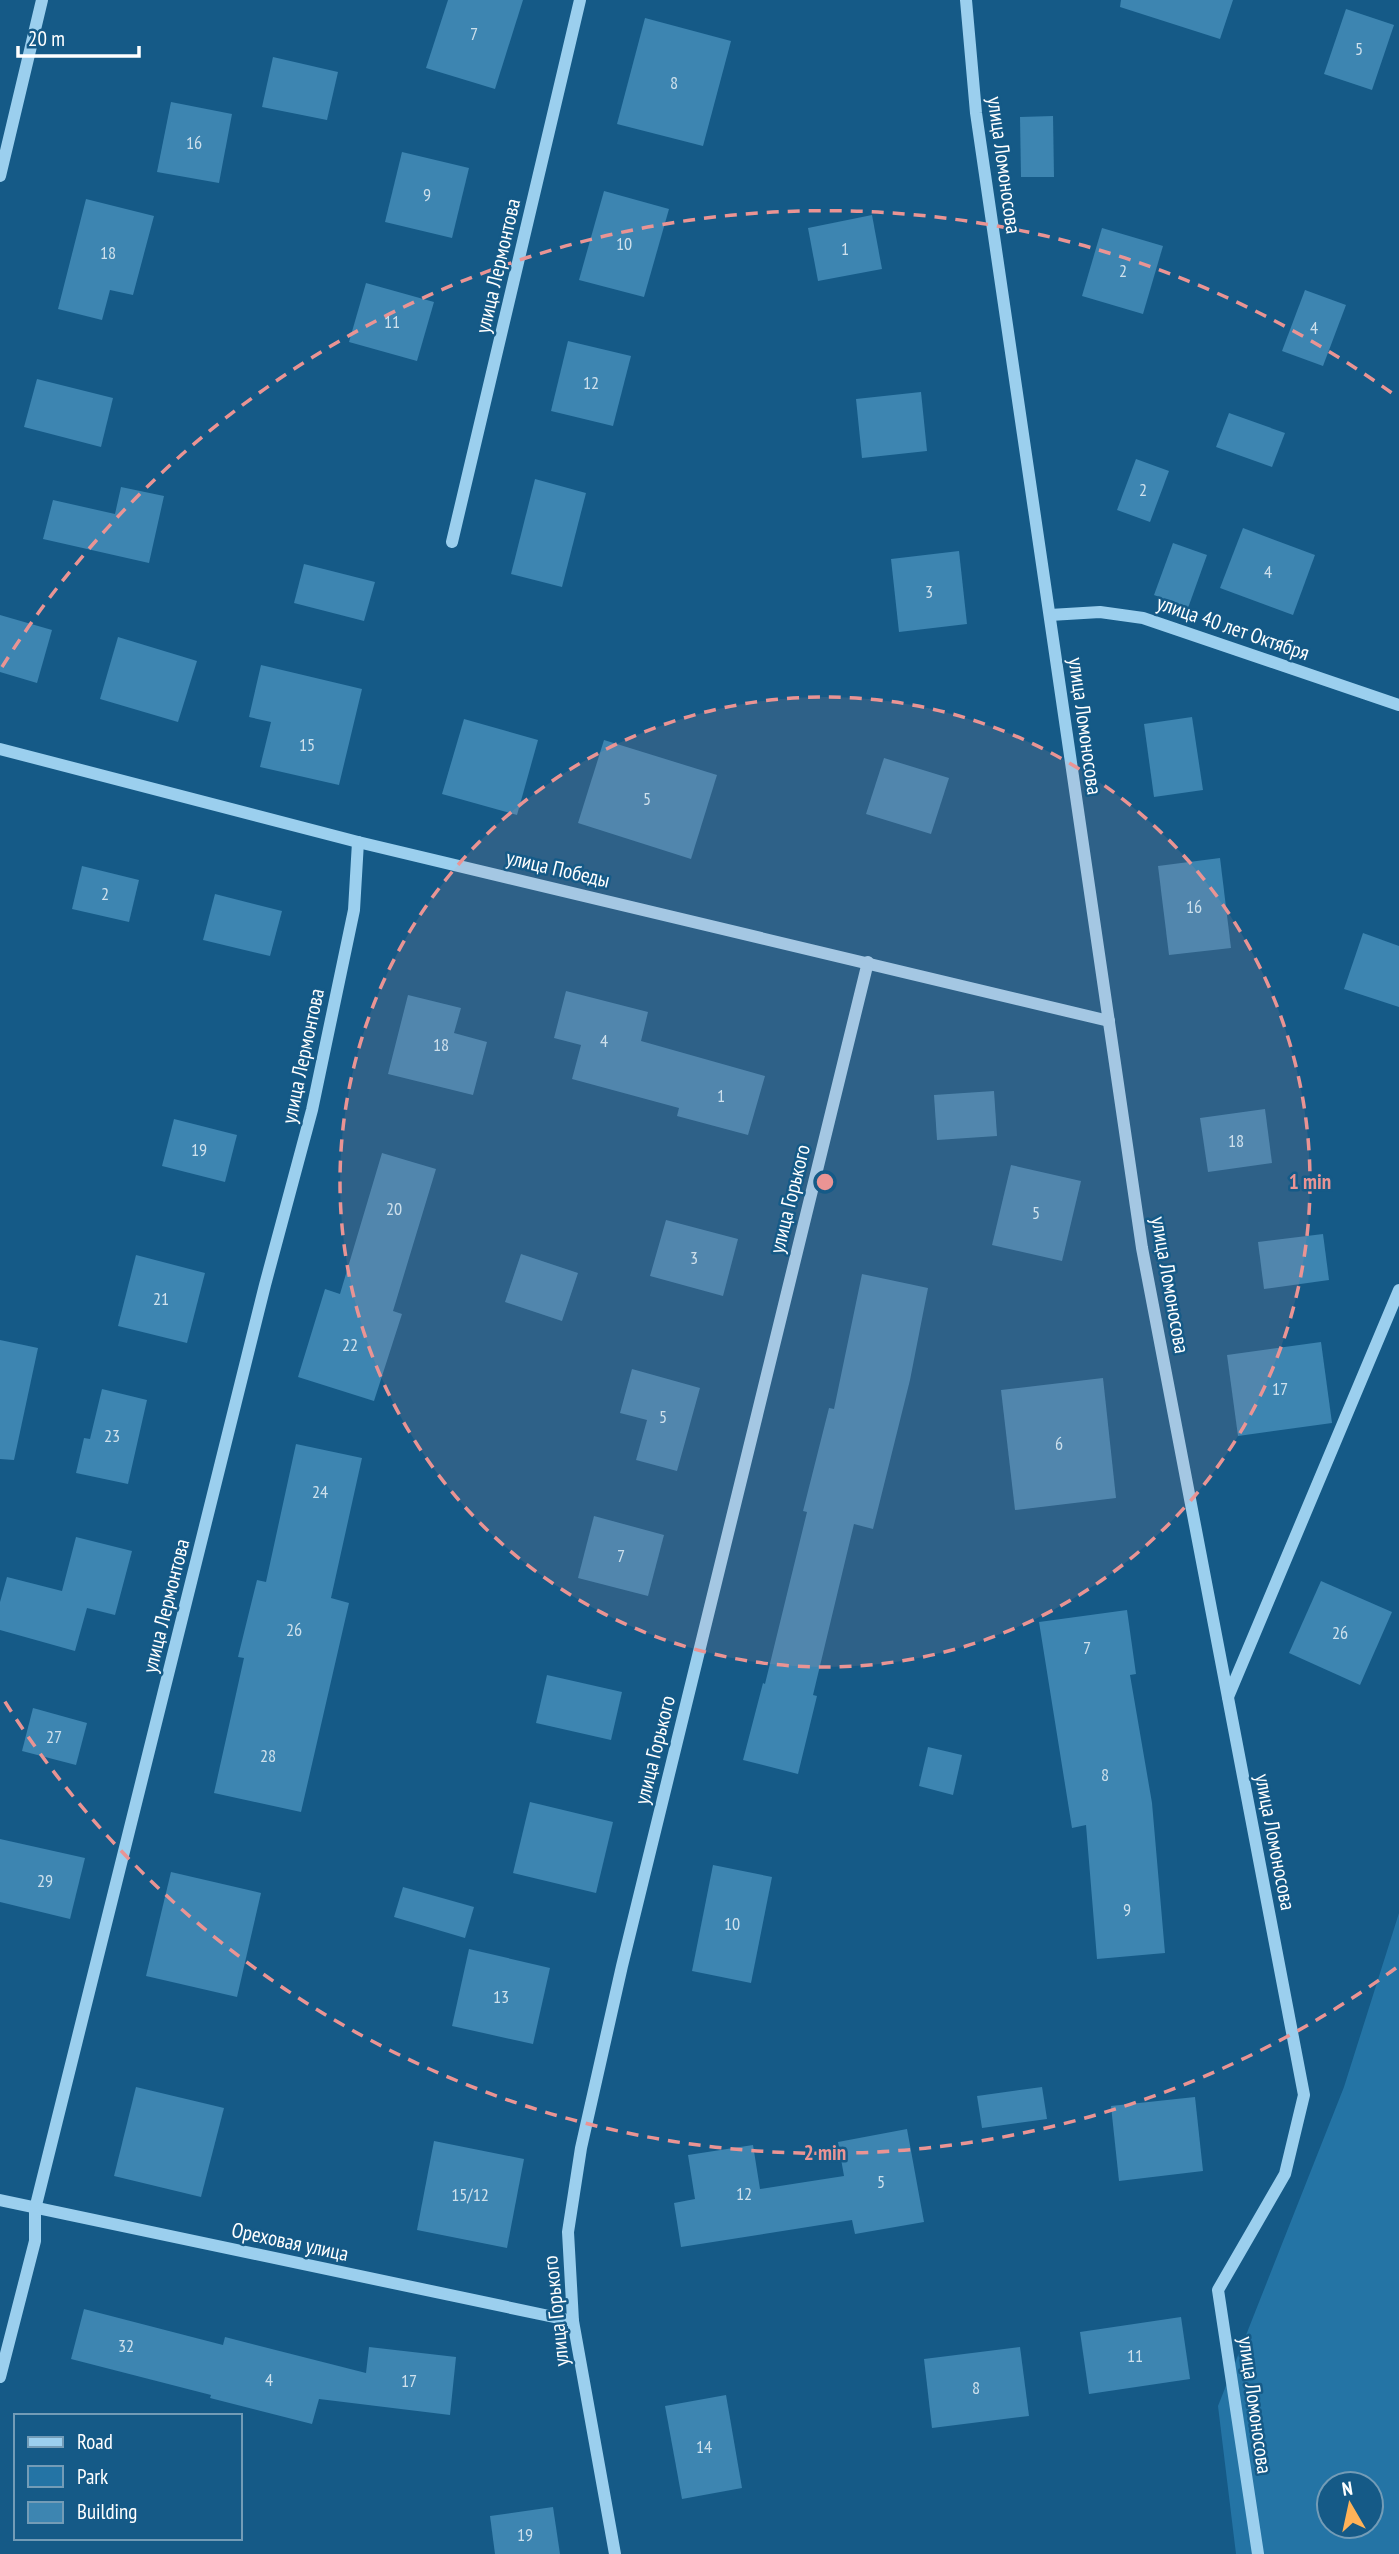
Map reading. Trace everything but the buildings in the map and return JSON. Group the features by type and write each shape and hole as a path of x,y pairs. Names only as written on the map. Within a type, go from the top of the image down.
{"street":[{"path":"0,176 42,0"},
{"name":"улица Лермонтова","path":"452,542 580,0"},
{"name":"улица Ломоносова","path":"966,0 976,113 1142,1248 1304,2095 1285,2174 1218,2290 1258,2554"},
{"name":"улица 40 лет Октября","path":"1050,615 1100,612 1143,618 1399,705"},
{"name":"улица Победы","path":"0,749 358,842 1109,1021"},
{"name":"улица Лермонтова","path":"0,2377 35,2241 35,2209 265,1285 312,1110 354,910 358,842"},
{"name":"улица Горького","path":"615,2554 573,2321 568,2232 584,2135 622,1966 868,962"},
{"path":"1228,1698 1399,1290"},
{"name":"Ореховая улица","path":"0,2200 573,2321"}],"green space":[{"path":"1399,1913 1399,2554 1236,2554 1218,2406 1344,2087"}]}
